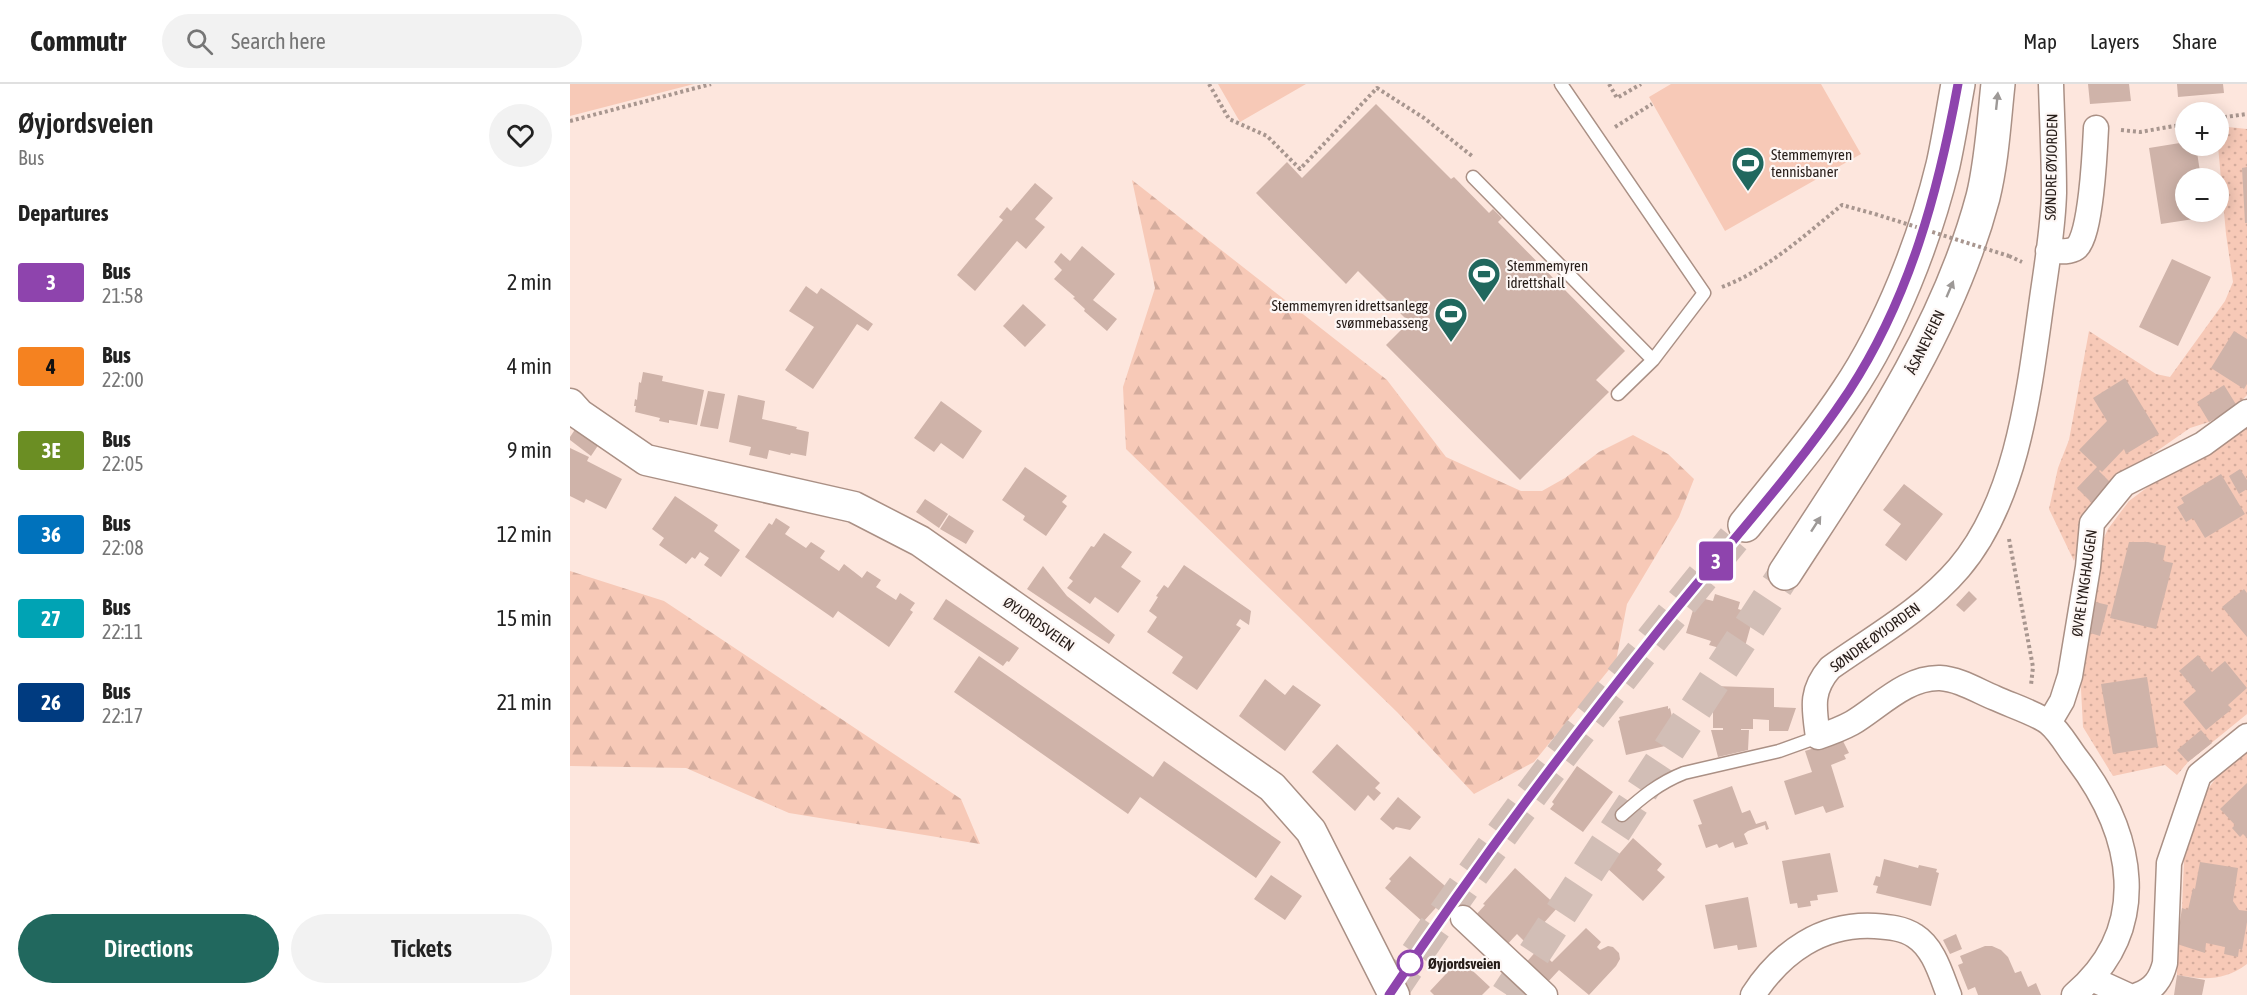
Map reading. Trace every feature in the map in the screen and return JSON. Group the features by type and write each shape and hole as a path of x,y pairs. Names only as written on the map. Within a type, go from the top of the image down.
{"highway":[{"path":"1745,525 1849,390 1884,326 1922,239 1942,165 1958,84"},
{"name":"ÅSANEVEIEN","path":"1785,573 1886,416 1932,330 1968,248 1983,195 1992,146 1998,84"}],"street":[{"name":"SØNDRE ØYJORDEN","path":"1818,737 1814,706 1819,680 1830,668 1912,612 1936,592 1960,567 1984,534 1998,505 2027,404 2048,251 2054,195 2051,84"},
{"path":"2048,251 2076,249 2080,243 2089,217 2096,128"},
{"name":"ØYJORDSVEIEN","path":"570,404 579,414 646,460 854,507 920,541 1272,787 1311,831 1394,995"},
{"name":"ØVRE LYNGHAUGEN","path":"2049,723 2062,701 2070,676 2088,567 2092,523 2124,484 2203,444 2247,412"},
{"path":"1818,737 1852,723 1903,689 1929,678 1959,682 2049,723 2095,783 2111,813 2120,838 2126,867 2127,894 2118,937 2109,955 2092,979 2074,995"},
{"path":"2138,995 2155,985 2165,963 2169,863 2199,775 2247,736"},
{"path":"1463,918 1545,995"},
{"path":"1753,995 1767,974 1793,950 1811,939 1831,931 1870,926 1904,930 1917,937 1936,963 1949,995"},
{"path":"2092,979 2127,995"}],"lane":[{"path":"1561,84 1704,293 1653,360 1618,394"},
{"path":"1473,177 1653,360"},
{"path":"1622,814 1644,795 1670,778 1779,750 1818,737"}],"path":[{"path":"570,121 711,84"},
{"path":"1209,84 1229,119 1267,136 1300,169 1377,88 1384,84"},
{"path":"1609,84 1617,98 1641,84"},
{"path":"1377,88 1424,118 1474,158 1473,177"},
{"path":"1598,138 1652,104"},
{"path":"2229,116 2247,114"},
{"path":"2140,132 2175,126"},
{"path":"1704,293 1743,279 1803,238 1842,206 1875,214 2009,256"},
{"path":"2008,530 2033,667 2027,713"}],"green space":[{"path":"570,84 694,84 570,116"},
{"path":"1218,84 1306,84 1240,122"},
{"name":"Stemmemyren tennisbaner","path":"1671,84 1821,84 1861,154 1725,231 1649,97"},
{"path":"2229,127 2247,129 2247,395 2237,406 2209,422 2190,428 2111,483 2092,503 2074,561 2049,509 2058,468 2069,440 2089,331 2156,374 2170,377 2225,301 2233,282 2225,222 2229,222 2229,168 2220,168 2219,156 2229,156"},
{"path":"1132,180 1387,380 1446,457 1521,491 1542,491 1565,478 1599,452 1633,435 1668,454 1694,479 1679,517 1627,604 1616,661 1534,762 1474,794 1397,712 1126,449 1123,387 1155,288"},
{"path":"2247,427 2247,714 2188,762 2177,775 2165,765 2113,776 2083,727 2081,689 2083,643 2101,544 2108,529 2129,501 2153,483"},
{"path":"570,571 664,601 924,774 961,799 980,844 789,813 686,768 570,766"},
{"path":"2247,745 2247,964 2230,974 2214,978 2177,975 2185,837 2199,801 2219,774"}],"building":[{"path":"2088,84 2129,84 2131,101 2090,104"},
{"path":"2177,84 2223,84 2224,93 2178,97"},
{"name":"Stemmemyren idrettshall","path":"1376,104 1451,179 1454,177 1489,213 1493,209 1502,218 1498,222 1625,351 1596,380 1609,392 1520,480 1386,345 1409,322 1358,271 1346,284 1256,193 1287,162 1302,178"},
{"path":"2175,144 2175,156 2198,156 2199,168 2175,168 2175,222 2161,224 2149,148"},
{"path":"2247,167 2247,223 2245,223 2242,168"},
{"path":"1035,183 1053,198 1035,219 1045,227 1026,249 1017,241 975,291 957,275 1003,220 999,217 1007,207 1011,211"},
{"path":"1082,246 1115,274 1093,300 1117,319 1107,331 1084,311 1085,309 1073,298 1075,297 1054,279 1062,270 1054,262 1061,253 1070,261"},
{"path":"2172,259 2211,277 2178,346 2139,327"},
{"path":"806,286 817,294 821,288 873,324 868,331 857,324 813,389 785,370 814,327 789,311"},
{"path":"1023,304 1046,325 1025,347 1003,326"},
{"path":"2234,331 2247,339 2247,384 2244,389 2211,368"},
{"path":"643,372 663,376 662,381 704,390 697,425 669,420 669,423 659,421 660,418 635,412 635,399 637,400 639,382 641,383"},
{"path":"2125,378 2159,434 2126,454 2124,449 2102,472 2099,471 2111,483 2092,503 2077,488 2097,467 2079,450 2107,421 2093,398"},
{"path":"2224,385 2237,406 2209,422 2197,402"},
{"path":"708,391 725,394 718,429 700,426"},
{"path":"738,395 765,401 762,419 809,432 806,456 769,450 767,459 749,455 751,447 729,442"},
{"path":"941,401 982,431 963,459 941,443 934,452 914,438"},
{"path":"576,428 599,444 591,456 570,440"},
{"path":"570,448 589,457 587,461 622,479 606,509 586,499 584,503 570,496"},
{"path":"1025,467 1067,496 1062,502 1067,506 1046,536 1023,520 1025,516 1002,500"},
{"path":"2240,469 2247,480 2247,489 2239,494 2229,476"},
{"path":"2221,474 2245,514 2205,538 2193,518 2186,522 2177,507 2184,503 2181,498"},
{"path":"1904,484 1943,514 1906,561 1885,545 1901,524 1883,510"},
{"path":"675,496 718,525 714,531 740,550 721,577 704,565 709,558 700,552 695,559 692,557 686,564 659,545 664,538 652,529"},
{"path":"925,499 948,514 939,528 916,512"},
{"path":"949,515 974,531 966,544 940,529"},
{"path":"776,518 790,527 785,534 806,548 811,542 825,551 820,558 839,571 844,564 862,578 867,571 881,580 876,587 896,600 900,593 915,603 910,610 913,612 889,647 838,611 833,618 745,557 769,523 772,525"},
{"path":"1104,533 1132,552 1121,567 1141,581 1118,613 1095,597 1090,604 1067,588 1073,581 1069,578 1091,546 1094,547"},
{"path":"2129,542 2148,542 2166,546 2163,561 2173,563 2156,629 2110,618"},
{"path":"1184,565 1251,611 1249,625 1240,619 1236,625 1241,628 1197,690 1172,673 1183,657 1147,632 1157,617 1149,611 1158,597 1156,596 1164,585 1168,588"},
{"path":"1043,566 1067,596 1115,635 1109,644 1027,589"},
{"path":"2244,589 2247,593 2247,637 2222,607"},
{"path":"1969,591 1977,599 1964,612 1956,605"},
{"path":"1715,594 1740,602 1738,609 1754,614 1744,650 1731,647 1730,651 1709,645 1711,641 1686,633 1697,597 1713,601"},
{"path":"946,599 1019,648 1009,662 1007,661 1003,666 933,619"},
{"path":"2095,602 2108,605 2100,636 2087,632"},
{"path":"2198,655 2212,672 2225,661 2247,688 2228,705 2232,709 2206,730 2183,702 2196,691 2179,671"},
{"path":"979,656 1153,777 1164,761 1281,842 1256,878 1140,797 1128,814 954,692"},
{"path":"2147,677 2158,747 2113,754 2101,684"},
{"path":"1265,679 1285,695 1293,685 1321,705 1285,751 1239,716"},
{"path":"1694,682 1707,683 1706,702 1694,702"},
{"path":"1714,686 1774,688 1774,707 1796,708 1788,731 1769,731 1769,720 1753,719 1753,729 1741,729 1749,730 1748,750 1718,757 1711,730 1723,730 1723,728 1713,728 1713,710 1708,710 1709,688 1714,688"},
{"path":"1668,706 1678,743 1626,755 1619,717"},
{"path":"2201,730 2212,743 2188,762 2177,750"},
{"path":"1842,739 1849,753 1844,755 1846,759 1831,765 1844,807 1826,813 1823,806 1795,815 1784,781 1812,772 1805,751"},
{"path":"1337,744 1380,783 1375,788 1381,793 1374,801 1368,795 1355,811 1312,772"},
{"path":"1577,766 1613,792 1583,832 1550,809 1554,804 1552,802"},
{"path":"2247,783 2247,838 2243,834 2240,837 2232,828 2235,825 2220,809"},
{"path":"1732,786 1742,813 1750,810 1756,824 1766,821 1769,829 1766,830 1765,825 1748,831 1744,834 1748,844 1735,848 1733,842 1719,848 1717,844 1706,848 1698,825 1702,824 1693,800"},
{"path":"1398,797 1421,817 1410,830 1396,827 1393,830 1380,819"},
{"path":"1633,838 1662,864 1657,870 1665,877 1643,901 1607,868"},
{"path":"1830,853 1838,892 1817,895 1818,900 1810,901 1811,906 1798,908 1797,903 1790,904 1782,861"},
{"path":"1410,856 1451,891 1423,922 1385,888 1391,881 1389,879"},
{"path":"1884,859 1918,868 1919,865 1937,869 1936,872 1939,873 1931,906 1876,893 1878,886 1873,885 1876,876 1880,877"},
{"path":"2200,862 2238,868 2233,901 2239,910 2247,911 2247,922 2242,950 2239,949 2238,957 2224,954 2225,947 2206,943 2205,953 2177,944 2182,908 2188,910"},
{"path":"1515,868 1558,907 1526,943 1517,934 1503,949 1474,917"},
{"path":"1271,875 1302,896 1285,920 1254,899"},
{"path":"1748,897 1757,947 1738,950 1737,945 1714,949 1705,905"},
{"path":"1586,928 1601,942 1597,947 1600,950 1608,946 1613,947 1619,953 1620,959 1589,995 1559,970 1546,984 1524,965 1538,949 1552,962"},
{"path":"1956,934 1962,949 1950,954 1943,940"},
{"path":"1985,946 2001,950 2008,957 2015,973 2021,971 2028,987 2036,983 2041,995 1978,995 1975,987 1968,990 1958,965 1963,963 1960,956"},
{"path":"1460,959 1490,987 1482,995 1434,995 1430,991"},
{"path":"2177,975 2205,980 2202,995 2174,995"},
{"path":"1519,982 1533,995 1506,995"}],"tunnel":[{"path":"1389,995 1517,814 1745,525"},
{"path":"1507,995 1785,573"}],"bus line":[{"name":"3","path":"1389,995 1449,906 1549,772 1655,635 1805,450 1849,390 1884,326 1922,239 1942,165 1958,84"}],"place":[{"name":"Stemmemyren tennisbaner","path":"1748,192"},
{"name":"Stemmemyren idrettshall","path":"1484,303"},
{"name":"Stemmemyren idrettsanlegg svømmebasseng","path":"1451,343"},
{"name":"Øyjordsveien","path":"1410,963"}]}
